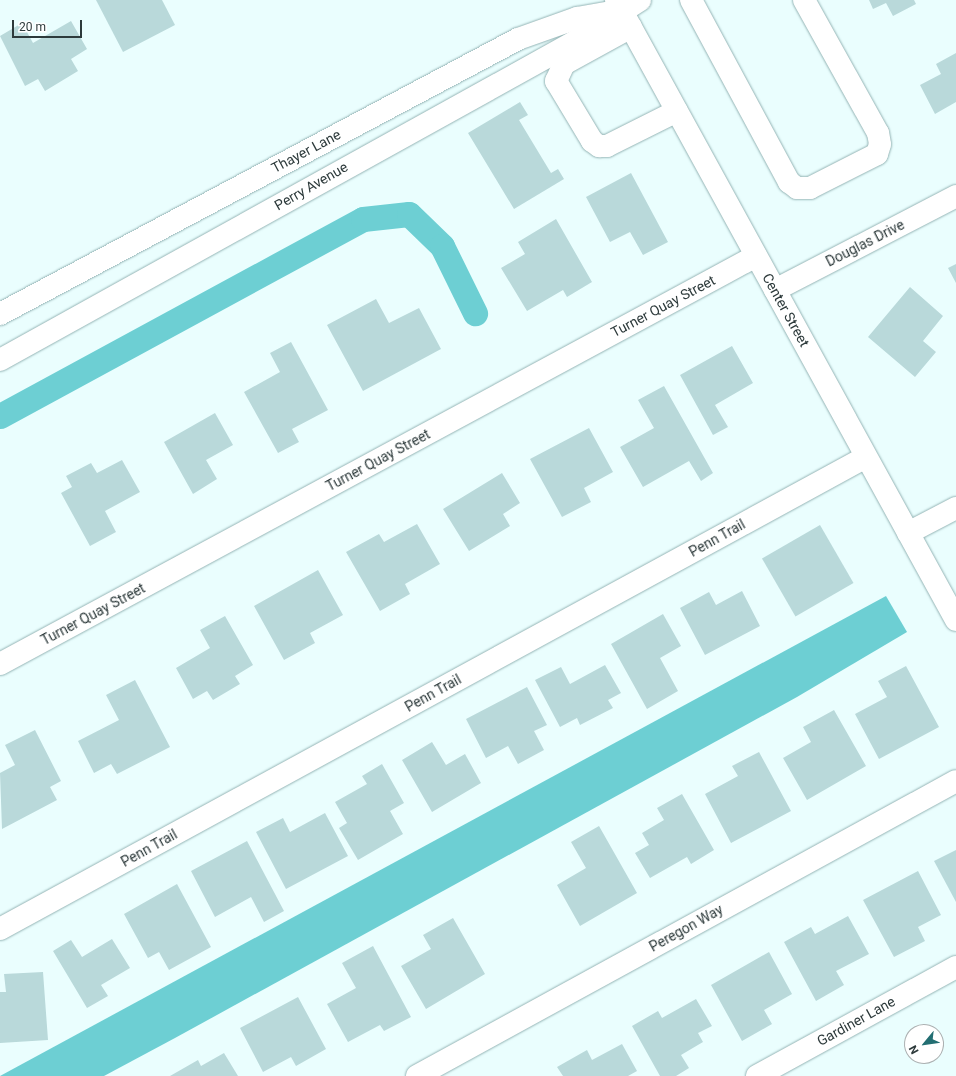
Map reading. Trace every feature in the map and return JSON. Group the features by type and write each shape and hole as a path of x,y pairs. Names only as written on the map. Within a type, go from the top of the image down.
{"street":[{"path":"640,0 622,12 564,64 556,81 592,142 599,146 607,146 677,111"},
{"path":"691,0 789,182 797,188 810,188 877,154 880,144 878,133 804,0"},
{"name":"Center Street","path":"622,12 956,620"},
{"name":"Thayer Lane","path":"0,314 518,39 577,18 622,12"},
{"name":"Perry Avenue","path":"0,360 576,41 622,12"},
{"name":"Douglas Drive","path":"775,290 956,196"},
{"name":"Turner Quay Street","path":"0,664 756,256"},
{"name":"Penn Trail","path":"0,929 866,457"},
{"path":"908,533 956,508"},
{"name":"Peregon Way","path":"417,1076 956,781"},
{"name":"Gardiner Lane","path":"757,1076 956,967"}],"water":[{"path":"886,596 907,632 797,697 175,1038 104,1076 0,1076"}],"building":[{"path":"96,0 162,0 175,25 123,52"},
{"path":"869,0 914,0 916,4 893,16 886,3 873,9"},
{"path":"71,21 87,49 71,59 78,71 45,91 38,79 25,86 0,36 22,23 33,43"},
{"path":"956,53 956,102 935,114 920,85 941,74 936,64"},
{"path":"520,102 528,115 519,120 551,173 558,169 564,179 514,209 468,133"},
{"path":"631,173 668,242 643,255 630,232 610,242 586,197"},
{"path":"556,219 592,282 567,297 563,290 527,311 501,268 525,254 518,242"},
{"path":"956,264 956,283 948,268"},
{"path":"910,287 943,316 923,341 936,352 915,377 868,337"},
{"path":"376,299 389,323 419,308 441,349 363,391 327,325"},
{"path":"291,342 328,410 292,429 299,442 278,453 244,392 280,372 270,353"},
{"path":"732,346 753,383 715,405 728,427 713,435 680,375"},
{"path":"664,386 713,473 701,481 689,461 643,487 620,447 654,428 638,400"},
{"path":"215,413 233,445 206,460 217,479 193,494 164,442"},
{"path":"589,428 613,472 584,488 591,502 562,517 530,459"},
{"path":"122,460 140,492 105,511 116,532 90,546 61,493 72,487 66,476 91,463 97,473"},
{"path":"502,473 520,503 503,514 510,526 469,551 443,509"},
{"path":"417,524 440,564 405,584 410,594 380,611 346,552 379,534 384,542"},
{"path":"820,525 854,583 795,617 762,558"},
{"path":"318,570 343,615 310,633 315,643 284,660 254,606"},
{"path":"742,591 760,626 705,655 680,608 709,592 716,605"},
{"path":"663,614 681,646 660,658 678,691 647,709 611,644"},
{"path":"225,616 253,665 235,676 240,684 213,700 207,691 193,699 176,668 210,648 200,630"},
{"path":"605,665 621,693 608,700 613,708 580,725 577,718 560,727 535,680 561,667 570,684"},
{"path":"906,666 939,727 879,759 855,714 887,697 878,681"},
{"path":"135,680 170,747 117,774 111,764 94,773 78,741 119,720 106,695"},
{"path":"527,687 547,725 534,731 544,750 518,764 508,746 486,758 466,719"},
{"path":"834,710 866,766 807,800 783,758 811,742 803,727"},
{"path":"35,730 61,781 50,787 57,800 2,829 0,773 15,765 5,745"},
{"path":"432,742 446,765 465,754 481,783 432,812 402,760"},
{"path":"759,752 791,811 731,843 705,794 738,776 732,766"},
{"path":"382,764 404,803 390,811 403,834 358,860 339,828 347,823 335,802 367,784 362,776"},
{"path":"682,794 714,850 691,864 687,857 650,878 635,853 649,845 642,833 664,820 657,808"},
{"path":"325,813 348,856 286,889 256,832 283,818 290,832"},
{"path":"599,826 637,893 580,926 557,885 586,868 571,842"},
{"path":"247,841 284,911 264,922 251,897 215,917 191,871"},
{"path":"956,850 956,902 934,861"},
{"path":"918,871 941,915 918,927 925,941 894,957 863,900"},
{"path":"177,884 211,947 169,970 159,952 148,958 124,914"},
{"path":"848,916 869,954 836,971 844,985 816,1001 784,942 811,927 815,934"},
{"path":"453,918 485,974 426,1009 401,966 431,949 423,935"},
{"path":"112,939 130,968 101,985 108,996 87,1008 53,951 71,940 82,957"},
{"path":"373,946 411,1017 384,1031 380,1025 348,1042 327,1004 356,988 342,963"},
{"path":"769,952 792,994 764,1010 772,1024 742,1041 711,985"},
{"path":"43,972 48,1040 0,1043 0,992 6,992 4,974"},
{"path":"298,997 326,1049 296,1066 291,1057 263,1072 240,1028"},
{"path":"696,999 712,1026 698,1033 703,1042 681,1055 689,1068 676,1076 660,1076 632,1026 658,1011 662,1018"},
{"path":"622,1044 637,1071 628,1076 563,1076 557,1067 587,1050 592,1060"},
{"path":"224,1053 238,1076 170,1076 198,1060 201,1066"}],"waterway":[{"path":"0,416 363,219 409,214 442,246 475,313"}]}
